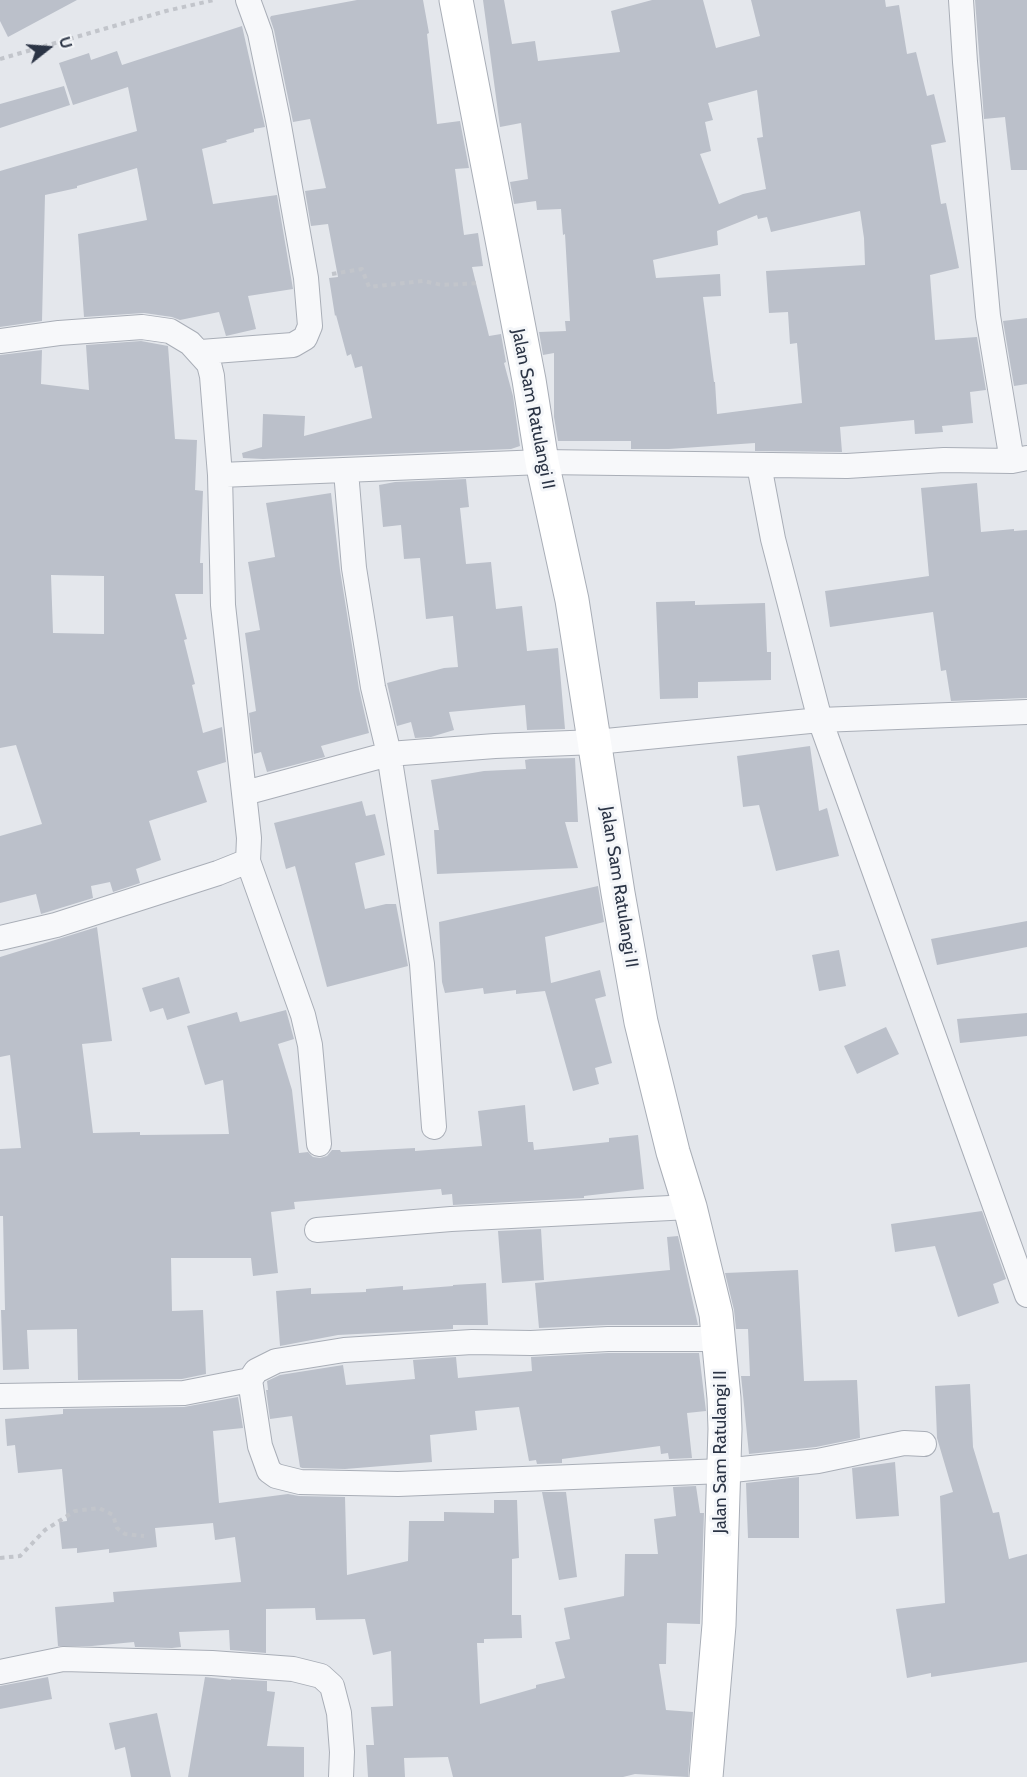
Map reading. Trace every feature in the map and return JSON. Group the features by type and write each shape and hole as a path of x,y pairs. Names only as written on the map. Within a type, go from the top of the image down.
{"street":[{"path":"201,352 293,345 305,338 310,326 306,278 278,120 260,33 248,0"},
{"name":"Jalan Sam Ratulangi II","path":"456,0 542,462 573,600 618,893 641,1022 708,1280 719,1339 724,1398 723,1471 718,1625 706,1777"},
{"path":"220,475 542,462 847,466 944,460 1019,460 988,316 961,0"},
{"path":"0,341 59,333 142,327 170,331 201,352 209,364 212,376 220,475 223,605 245,793 249,861 303,1015 310,1045 319,1144"},
{"path":"759,465 773,539 820,720 984,1180 1026,1285"},
{"path":"346,471 354,568 373,687 389,754 422,964 434,1127"},
{"path":"245,793 389,754 495,746 596,742 820,720 1027,712"},
{"path":"0,938 56,925 249,861"},
{"path":"317,1230 451,1219 690,1207"},
{"path":"719,1339 472,1342 344,1350 276,1361 256,1371 250,1380 260,1446 269,1471 286,1480 399,1485 723,1471 818,1461 904,1443 924,1444"},
{"path":"0,1396 184,1393 250,1380"},
{"path":"0,1672 63,1659 212,1663 293,1669 321,1676 332,1686 339,1713 342,1752 340,1777"}],"path":[{"path":"0,59 165,11 214,0"},
{"path":"362,269 369,287 423,281 442,285 509,282"},
{"path":"0,1558 20,1556 45,1530 75,1511 99,1509 113,1515 117,1528 125,1534 144,1536"}],"building":[{"path":"0,0 77,0 8,37 0,21"},
{"path":"357,0 423,0 429,33 427,34 437,124 460,121 469,168 455,169 464,235 478,233 483,266 472,267 489,336 501,334 506,362 504,363 513,396 520,446 511,449 243,458 242,453 262,447 263,414 305,416 304,436 372,418 362,366 355,368 351,354 347,356 335,316 329,278 338,277 328,224 311,226 305,191 326,188 310,119 293,122 270,18"},
{"path":"483,0 504,0 512,44 535,41 538,61 620,52 611,11 652,0 703,0 716,48 760,36 751,0 885,0 886,7 899,5 907,54 916,52 927,96 934,94 946,142 931,145 941,204 946,203 959,268 930,275 935,340 977,337 986,390 970,392 973,423 942,426 943,432 915,434 914,420 840,427 842,452 755,451 755,443 669,449 631,449 631,441 558,441 554,417 554,353 543,355 539,332 566,331 565,321 570,321 565,234 563,235 561,209 537,210 536,201 514,204 510,182 528,179 521,123 500,127","holes":["757,90 763,137 757,138 766,189 743,194 719,204 700,154 711,151 705,122 713,120 708,103","860,211 865,265 766,271 769,313 788,312 790,344 797,343 802,403 717,414 715,382 703,297 721,296 720,274 656,278 653,260 718,245 717,231 757,215 758,219 767,217 771,232"]},
{"path":"975,0 1027,0 1027,170 1011,170 1005,117 984,119"},
{"path":"242,26 265,127 202,149 213,204 277,195 293,289 248,296 256,329 226,336 219,312 180,320 144,313 84,317 78,234 147,220 137,168 77,186 77,188 45,195 42,321 0,327 0,171 137,131 128,87 73,105 59,63 89,53 91,60 117,51 122,65"},
{"path":"64,86 70,105 0,128 0,104"},
{"path":"1027,318 1027,384 1014,386 1003,321"},
{"path":"141,341 168,346 175,439 197,440 195,490 203,491 200,563 203,563 203,594 175,594 187,639 184,640 195,684 192,685 203,733 222,727 226,762 197,771 207,802 149,821 161,860 136,869 140,883 113,892 110,882 91,886 93,898 41,914 36,894 0,903 0,836 42,824 16,745 0,748 0,355 42,350 41,384 89,390 86,345","holes":["51,575 104,576 104,634 53,633"]},
{"path":"466,479 469,507 460,508 466,564 491,562 496,609 522,606 527,651 558,648 565,729 527,730 525,705 449,712 454,730 431,737 415,738 411,722 397,726 387,683 444,668 458,667 453,616 426,619 420,558 404,559 401,525 383,527 379,485 395,482"},
{"path":"977,483 981,532 1027,530 1027,698 951,701 946,670 941,671 933,612 830,627 825,591 929,576 921,488"},
{"path":"331,493 340,570 359,689 369,733 321,746 325,757 267,772 261,752 254,754 249,713 256,711 245,633 260,630 248,562 275,557 266,503"},
{"path":"695,601 695,605 765,603 767,652 771,652 771,680 698,682 698,698 660,699 656,602"},
{"path":"810,746 819,811 827,808 839,856 776,871 759,805 743,807 737,756"},
{"path":"575,758 578,822 565,822 578,868 437,874 434,830 439,830 431,780 484,771 526,769 525,760 530,759"},
{"path":"362,801 366,816 375,814 385,855 355,863 365,909 396,904 408,966 327,987 295,866 286,869 274,823"},
{"path":"598,886 604,922 545,937 551,983 600,970 606,996 595,999 612,1063 595,1068 599,1084 573,1091 545,991 516,994 516,990 484,994 483,988 445,993 442,982 439,922"},
{"path":"1027,921 1027,947 937,965 931,939"},
{"path":"97,927 112,1041 82,1044 93,1133 229,1134 223,1080 205,1085 187,1026 237,1012 240,1022 286,1010 294,1039 278,1044 292,1090 299,1153 308,1152 313,1157 320,1158 327,1156 332,1150 341,1152 415,1148 415,1151 482,1146 478,1111 525,1105 528,1142 533,1142 534,1150 609,1142 609,1138 638,1135 644,1189 584,1196 584,1198 453,1205 452,1194 442,1195 441,1189 294,1202 295,1209 271,1212 278,1273 253,1276 251,1258 171,1258 172,1311 203,1310 206,1374 182,1379 78,1380 77,1329 27,1330 29,1369 3,1370 1,1310 5,1310 3,1216 0,1216 0,1149 21,1148 10,1055 0,1057 0,957"},
{"path":"839,950 846,986 819,991 812,955"},
{"path":"179,977 190,1013 167,1020 163,1008 150,1012 142,988"},
{"path":"1027,1013 1027,1036 960,1043 957,1019"},
{"path":"886,1027 899,1054 857,1074 844,1046"},
{"path":"982,1211 1006,1279 993,1284 999,1303 958,1317 935,1246 895,1252 891,1224"},
{"path":"541,1229 544,1280 502,1283 498,1231"},
{"path":"678,1236 698,1325 539,1328 535,1283 670,1270 667,1237"},
{"path":"798,1270 804,1381 857,1380 860,1438 816,1447 749,1454 741,1376 750,1376 748,1329 736,1329 725,1273"},
{"path":"486,1283 488,1325 453,1325 453,1329 338,1335 280,1346 276,1291 311,1288 311,1294 366,1292 366,1289 403,1286 403,1290"},
{"path":"608,1353 699,1353 706,1411 687,1413 692,1458 669,1459 668,1453 661,1454 660,1446 562,1459 562,1463 537,1464 536,1460 529,1461 519,1407 475,1411 477,1430 430,1435 432,1462 345,1469 302,1468 292,1416 270,1419 267,1381 280,1375 343,1365 346,1385 415,1379 413,1360 456,1357 458,1378 532,1371 531,1357"},
{"path":"970,1384 973,1447 993,1513 999,1512 1009,1559 1027,1554 1027,1662 931,1677 931,1673 907,1678 896,1609 945,1603 940,1496 953,1492 937,1438 935,1386"},
{"path":"238,1397 243,1428 213,1431 219,1503 288,1494 345,1497 347,1575 408,1561 409,1521 444,1521 444,1512 494,1513 494,1500 517,1500 519,1558 512,1559 512,1615 521,1615 522,1638 484,1639 484,1643 477,1643 480,1704 565,1678 555,1642 570,1639 564,1608 624,1596 625,1554 658,1554 654,1519 676,1516 673,1487 696,1486 700,1513 704,1513 700,1624 667,1623 666,1664 659,1664 666,1710 693,1712 688,1777 635,1774 623,1777 453,1777 448,1757 404,1758 405,1777 368,1777 366,1745 374,1745 371,1707 393,1706 391,1651 373,1655 365,1619 316,1620 315,1608 266,1609 266,1653 230,1650 229,1630 179,1632 181,1647 172,1648 135,1647 134,1642 58,1646 55,1607 114,1602 113,1592 241,1582 235,1537 215,1540 213,1523 155,1528 157,1547 109,1553 109,1549 77,1553 77,1548 62,1549 59,1522 67,1521 62,1469 18,1473 15,1445 7,1446 5,1419 63,1414 63,1409 184,1407"},
{"path":"895,1462 899,1516 856,1519 852,1468"},
{"path":"799,1477 799,1538 748,1538 746,1483"},
{"path":"542,1492 566,1492 577,1577 559,1580"},
{"path":"48,1677 52,1699 0,1709 0,1686"},
{"path":"205,1677 267,1681 267,1691 275,1692 267,1746 304,1747 304,1777 188,1777"},
{"path":"157,1713 171,1777 131,1777 125,1747 115,1750 109,1723"}]}
